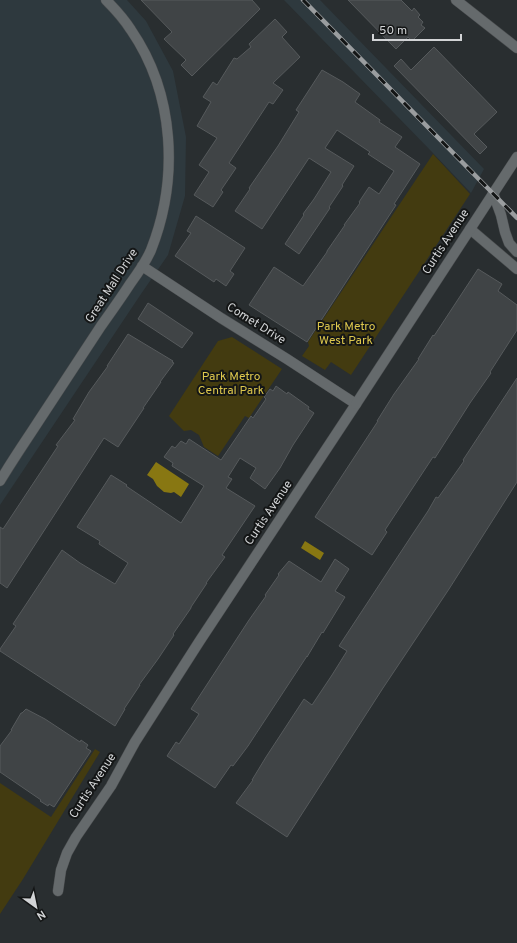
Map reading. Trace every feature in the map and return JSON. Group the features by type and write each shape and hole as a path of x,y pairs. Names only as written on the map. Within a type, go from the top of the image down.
{"street":[{"name":"Great Mall Drive","path":"0,481 87,347 142,266 150,251 163,210 167,190 169,151 166,119 160,94 154,74 132,31 106,0"},
{"path":"456,0 517,48"},
{"name":"Curtis Avenue","path":"58,891 61,870 67,853 76,837 111,786 135,742 517,157"},
{"path":"492,194 501,215 503,229 510,243 517,252"},
{"path":"470,229 516,268"},
{"path":"516,268 517,256"},
{"name":"Comet Drive","path":"142,266 356,404"}],"shaded area":[{"path":"0,0 127,0 146,21 173,71 186,137 185,196 168,255 0,505"},
{"path":"284,0 320,0 484,169 471,193 432,152"},
{"path":"156,462 189,484 181,497 174,492 164,492 157,486 153,479 147,475"},
{"path":"305,541 324,553 320,560 301,548"}],"green space":[{"name":"Park Metro West Park","path":"433,154 470,194 351,375 331,362 325,370 302,356 309,346 308,342"},
{"name":"Park Metro Central Park","path":"232,337 282,369 249,418 245,416 218,456 204,447 199,435 191,430 184,431 169,416 218,341"},
{"path":"95,749 100,752 0,914 0,783 51,817"}],"building":[{"path":"141,0 252,0 260,9 192,76 181,65 186,60 164,39 172,32"},
{"path":"348,0 401,0 412,11 414,8 420,15 418,17 423,22 421,25 425,28 412,41 408,37 396,49"},
{"path":"275,19 287,32 282,37 300,57 273,83 283,90 273,104 269,102 229,163 236,168 221,190 223,192 213,207 194,195 209,172 199,165 217,138 197,126 211,102 203,97 213,82 217,85 234,58 237,59 251,47 249,44"},
{"path":"434,47 497,112 474,134 487,147 480,154 394,66 401,59 411,70"},
{"path":"322,70 360,94 355,102 380,120 379,122 402,137 395,147 420,164 394,204 396,205 307,342 249,305 274,267 303,286 360,203 359,202 369,187 379,194 394,171 368,154 370,152 337,130 325,148 354,166 329,207 330,208 299,254 285,244 331,172 309,158 262,229 235,211 299,112 296,110"},
{"path":"196,216 245,248 230,271 234,274 226,286 216,279 214,282 175,256 191,233 187,231"},
{"path":"478,269 502,284 498,291 517,305 517,330 490,372 491,373 435,458 433,457 385,530 387,532 372,555 315,517 394,394 419,359 433,335 434,336"},
{"path":"148,303 193,333 182,348 138,319"},
{"path":"128,334 174,363 118,447 104,438 7,588 0,583 0,527 3,529 58,446 56,445 75,420 73,419 89,392 108,366"},
{"path":"517,378 517,482 287,837 236,803 253,780 266,757 304,699 312,705 332,675 347,651 339,646 436,497 438,498 464,461 463,460"},
{"path":"276,386 287,394 288,392 309,407 308,409 314,413 280,468 265,489 250,478 256,468 240,458 228,477 232,479 226,488 255,506 222,555 225,557 206,583 158,659 139,685 115,726 0,651 16,626 13,624 62,550 80,563 115,584 128,563 99,544 100,541 77,527 111,475 181,523 204,486 172,466 173,463 164,457 172,446 175,448 181,441 186,444 189,439 221,460 251,416 253,418 266,399 264,397 270,389 273,391"},
{"path":"335,559 349,569 335,591 345,597 323,633 322,632 248,746 233,766 231,765 215,788 167,756 176,742 179,744 199,714 191,709 266,596 265,595 279,575 278,574 289,561 321,582"},
{"path":"26,709 45,719 80,742 81,740 88,745 86,748 91,751 54,807 49,804 48,806 40,801 41,800 0,772 0,746 12,730 21,713"}],"railway":[{"path":"303,0 517,218"}]}
